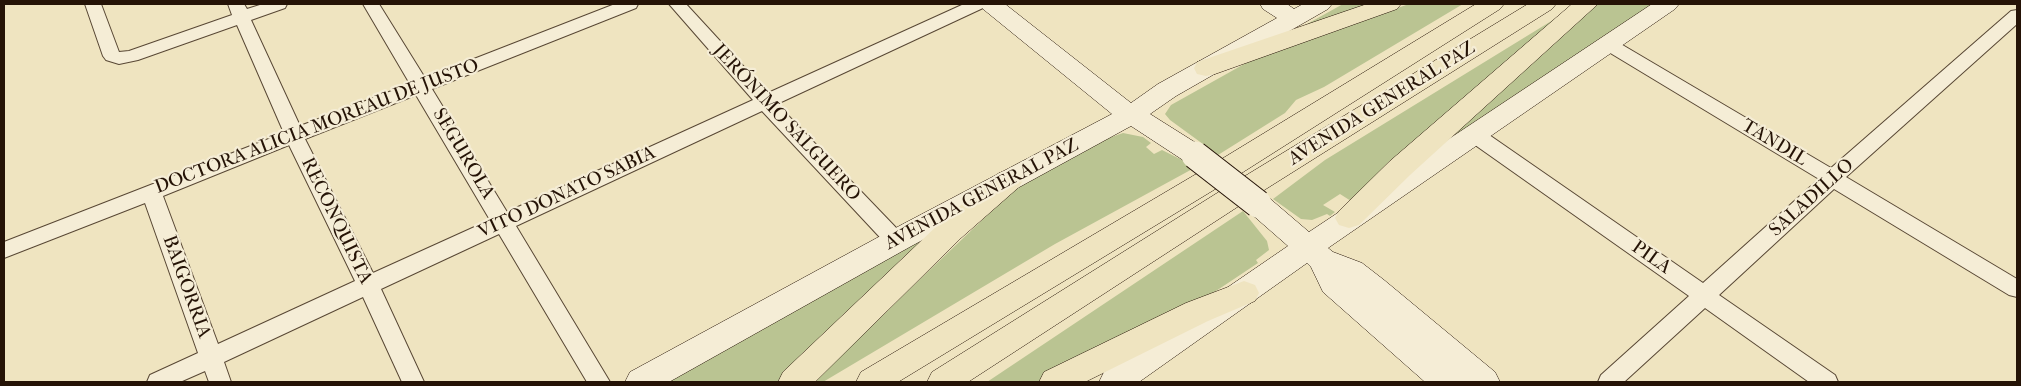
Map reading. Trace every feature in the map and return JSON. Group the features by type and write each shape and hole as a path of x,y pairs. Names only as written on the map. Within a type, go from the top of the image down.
{"highway":[{"path":"1206,68 1389,4"},
{"name":"AVENIDA GENERAL PAZ","path":"872,382 1230,167 1492,4"},
{"name":"AVENIDA GENERAL PAZ","path":"943,382 1224,203 1544,4"},
{"path":"1349,218 1400,168 1586,4"},
{"path":"794,382 951,230 1009,180"},
{"path":"1055,382 1197,312 1244,293"}],"street":[{"path":"93,4 112,56 119,58 132,56 239,10 279,4"},
{"name":"SEGUROLA","path":"371,4 599,382"},
{"name":"DOCTORA ALICIA MOREAU DE JUSTO","path":"4,250 630,4"},
{"name":"JERÓNIMO SALGUERO","path":"677,4 765,102 896,241"},
{"name":"VITO DONATO SABIA","path":"158,382 977,4"},
{"path":"991,4 1114,104 1195,155 1258,204 1315,254 1352,271 1484,382"},
{"path":"1271,4 1293,18"},
{"name":"AVENIDA GENERAL PAZ","path":"642,382 896,241 1131,115 1167,90 1320,4"},
{"path":"1115,382 1244,293 1315,254 1349,218 1667,4"},
{"name":"RECONQUISTA","path":"239,10 294,135 368,285 413,382"},
{"name":"SALADILLO","path":"1609,382 1833,178 2017,15"},
{"name":"TANDIL","path":"1608,44 2017,288"},
{"name":"PILA","path":"1475,135 1827,382"},
{"name":"BAIGORRIA","path":"152,191 220,382"},
{"path":"1315,254 1333,284 1447,382"}],"green space":[{"path":"1343,4 1369,4 1298,29"},
{"path":"1409,4 1463,4 1324,87 1296,100 1285,113 1218,155 1170,120 1165,114 1171,105 1255,58"},
{"path":"1579,4 1351,201 1340,194 1323,205 1335,212 1330,216 1327,214 1312,220 1301,219 1273,199 1325,160"},
{"path":"1597,4 1654,4 1435,151 1574,23"},
{"path":"1123,133 1143,137 1151,143 1146,147 1154,154 1162,150 1196,167 1055,244 823,382 812,382 1019,185 1100,141"},
{"path":"1243,211 1267,241 1269,250 1256,260 1258,263 1210,295 1041,382 987,382"},
{"path":"935,228 779,382 656,382"}]}
